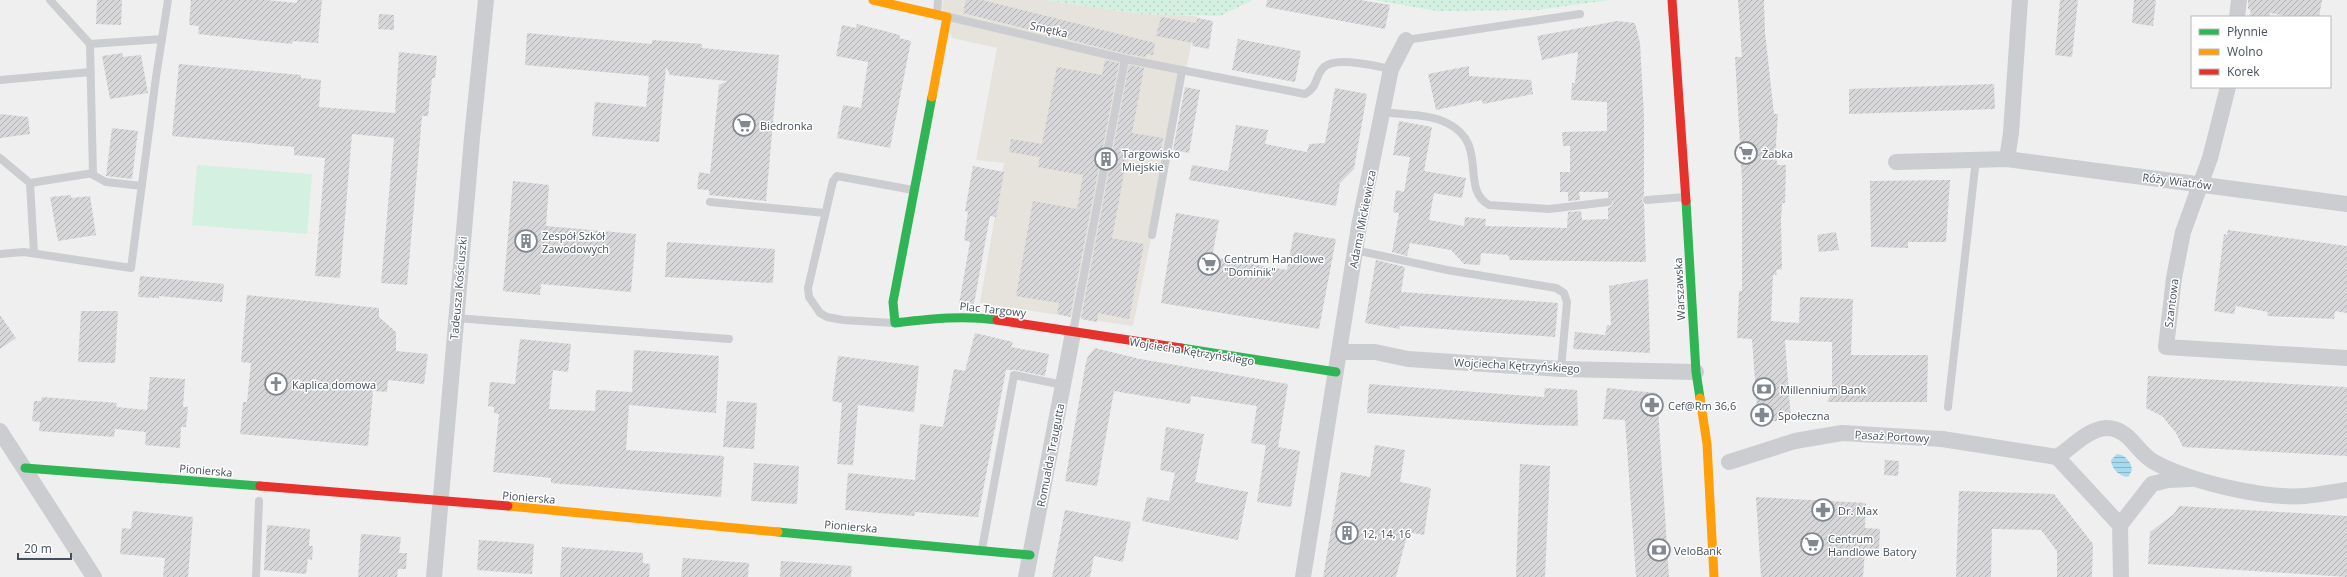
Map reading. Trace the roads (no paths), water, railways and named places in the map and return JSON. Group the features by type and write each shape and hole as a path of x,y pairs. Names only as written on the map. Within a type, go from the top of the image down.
{"street":[{"name":"Tadeusza Kościuszki","path":"434,577 456,318 486,0"},
{"name":"Smętka","path":"873,0 947,17"},
{"name":"Warszawska","path":"1672,0 1686,197 1696,372 1707,444 1714,577"},
{"path":"2007,159 2011,133 2020,0"},
{"path":"2237,16 2239,0"},
{"path":"895,323 893,302 947,17"},
{"name":"Adama Mickiewicza","path":"1303,577 1355,250 1384,112 1391,69 1406,40"},
{"name":"Szantowa","path":"2228,88 2210,158 2199,184 2183,232 2174,278 2166,347 2347,358"},
{"name":"Róży Wiatrów","path":"1896,162 2007,159 2347,204"},
{"name":"Plac Targowy","path":"895,323 948,317 976,317 1073,333"},
{"name":"Wojciecha Kętrzyńskiego","path":"1073,333 1336,372"},
{"name":"Romualda Traugutta","path":"1026,577 1073,333"},
{"name":"Wojciecha Kętrzyńskiego","path":"1339,352 1375,352 1408,359 1561,368 1696,372"},
{"path":"2120,525 2057,458 2091,432 2106,428 2124,432 2153,461 2197,479 2268,495 2304,496 2347,490"},
{"path":"0,431 94,577"},
{"name":"Pasaż Portowy","path":"1729,462 1794,441 1842,433 1942,439 2057,458"},
{"name":"Pionierska","path":"25,468 440,500 1030,555"},
{"path":"2121,577 2120,525 2152,484 2168,480 2197,479"}],"lane":[{"path":"50,0 90,44 93,176 106,182 142,186"},
{"path":"0,254 24,252 34,253 131,268 168,0"},
{"path":"936,14 938,0"},
{"name":"Adama Mickiewicza","path":"1406,40 1580,14"},
{"name":"Smętka","path":"947,17 1125,59 1220,79 1305,94 1314,89 1324,67 1331,63 1341,61 1391,69"},
{"path":"90,44 162,39"},
{"path":"1073,333 1125,59"},
{"path":"1152,235 1182,71"},
{"path":"0,80 91,72"},
{"path":"1384,112 1446,122 1459,130 1467,141 1472,156 1475,191 1481,200 1489,205 1549,209 1608,202"},
{"path":"0,158 30,183 34,253"},
{"path":"1948,407 1976,159"},
{"path":"30,183 93,173"},
{"path":"895,323 843,320 826,317 814,305 808,288 833,181 837,176 914,190"},
{"path":"1647,200 1686,197"},
{"path":"710,202 825,213"},
{"path":"1355,250 1447,270 1556,288 1564,293 1567,302 1561,368"},
{"path":"456,318 729,339"},
{"path":"982,550 1014,375 1063,385"},
{"path":"256,577 259,501"}],"water":[{"path":"2117,454 2125,457 2129,462 2132,470 2129,476 2123,476 2114,469 2111,460"}],"place":[{"name":"Biedronka","path":"744,125"},
{"name":"Żabka","path":"1746,153"},
{"name":"Targowisko Miejskie","path":"1106,159"},
{"name":"Zespół Szkół Zawodowych","path":"526,241"},
{"name":"Centrum Handlowe \"Dominik\"","path":"1209,264"},
{"name":"Kaplica domowa","path":"276,384"},
{"name":"Millennium Bank","path":"1764,389"},
{"name":"Cef@Rm 36,6","path":"1652,405"},
{"name":"Społeczna","path":"1762,415"},
{"name":"Dr. Max","path":"1823,510"},
{"name":"12, 14, 16","path":"1347,533"},
{"name":"Centrum Handlowe Batory","path":"1812,544"},
{"name":"VeloBank","path":"1659,550"}]}
